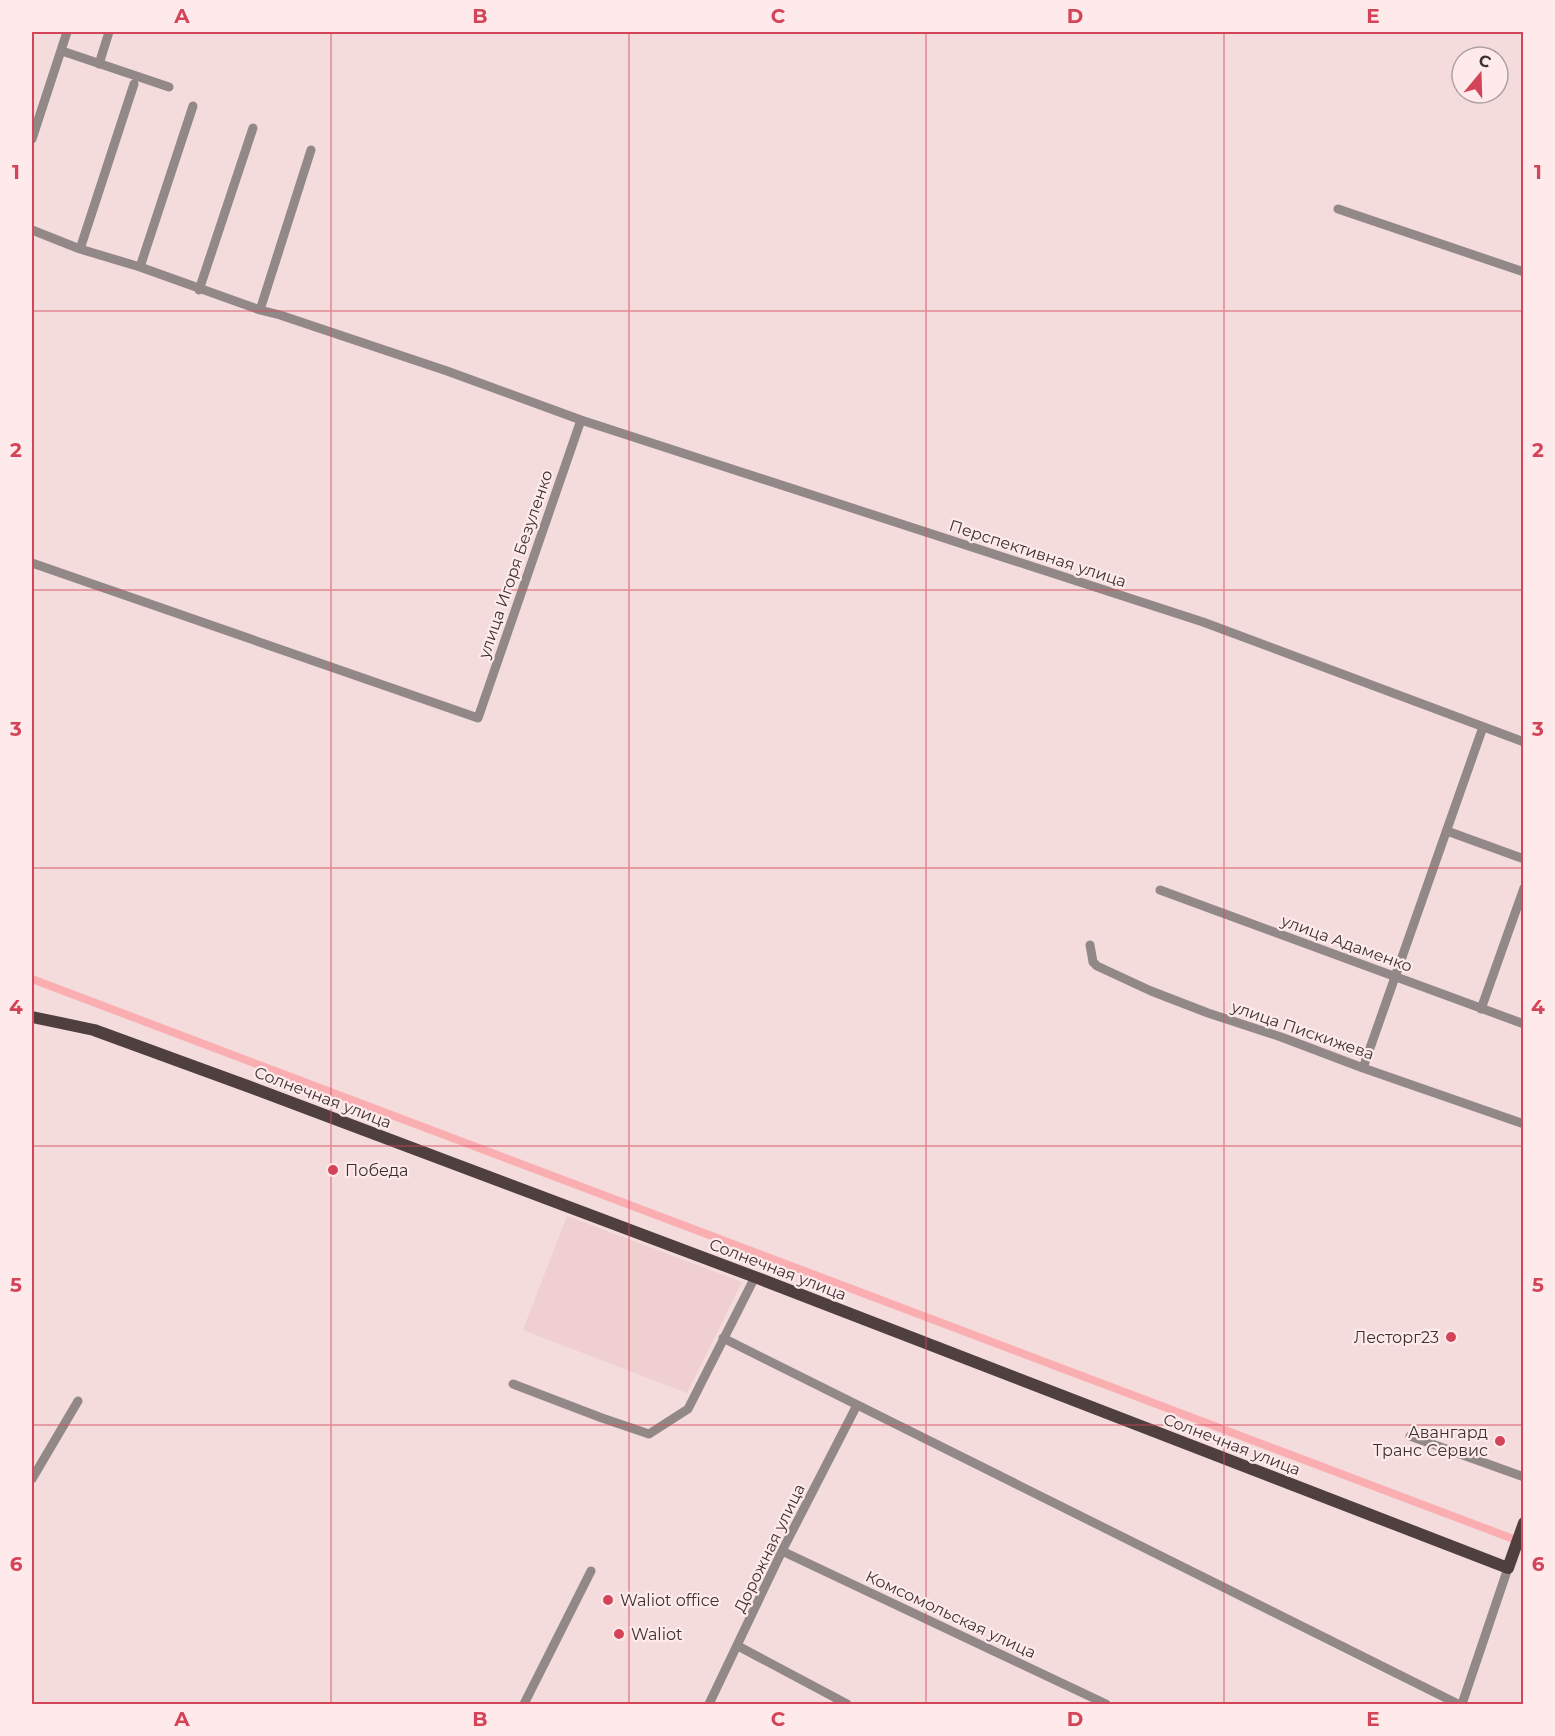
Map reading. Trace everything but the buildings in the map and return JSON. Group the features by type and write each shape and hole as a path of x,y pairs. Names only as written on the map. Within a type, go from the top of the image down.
{"main road":[{"name":"Солнечная улица","path":"32,1017 94,1030 119,1039 754,1277 1508,1568"},
{"path":"1508,1568 1522,1526"}],"street":[{"path":"32,139 67,32"},
{"path":"99,64 110,32"},
{"path":"62,51 169,87"},
{"path":"80,249 134,84"},
{"path":"140,267 193,106"},
{"path":"200,290 253,128"},
{"path":"260,310 311,150"},
{"path":"1338,209 1524,272"},
{"name":"Перспективная улица","path":"32,230 200,290 366,343 581,420 1203,622 1524,742"},
{"name":"улица Игоря Безуленко","path":"32,563 478,718 581,420"},
{"path":"1364,1068 1483,727"},
{"path":"1447,831 1524,859"},
{"path":"1481,1009 1524,888"},
{"name":"улица Адаменко","path":"1160,890 1524,1024"},
{"name":"улица Пискижева","path":"1090,945 1093,962 1101,969 1151,991 1524,1124"},
{"path":"513,1384 649,1434 688,1409 754,1277"},
{"path":"723,1338 1458,1704"},
{"path":"32,1479 78,1401"},
{"name":"Дорожная улица","path":"710,1704 782,1551 857,1405"},
{"path":"1410,1436 1524,1477"},
{"name":"Комсомольская улица","path":"782,1551 1106,1704"},
{"path":"1462,1704 1508,1568"},
{"path":"524,1704 591,1571"},
{"path":"738,1646 847,1704"}],"shaded area":[{"path":"567,1216 742,1282 687,1393 523,1330"}],"waterway":[{"path":"32,979 1524,1543"}],"place":[{"name":"Победа","path":"333,1170"},
{"name":"Лесторг23","path":"1451,1337"},
{"name":"Авангард Транс Сервис","path":"1500,1441"},
{"name":"Waliot office","path":"608,1600"},
{"name":"Waliot","path":"619,1634"}]}
